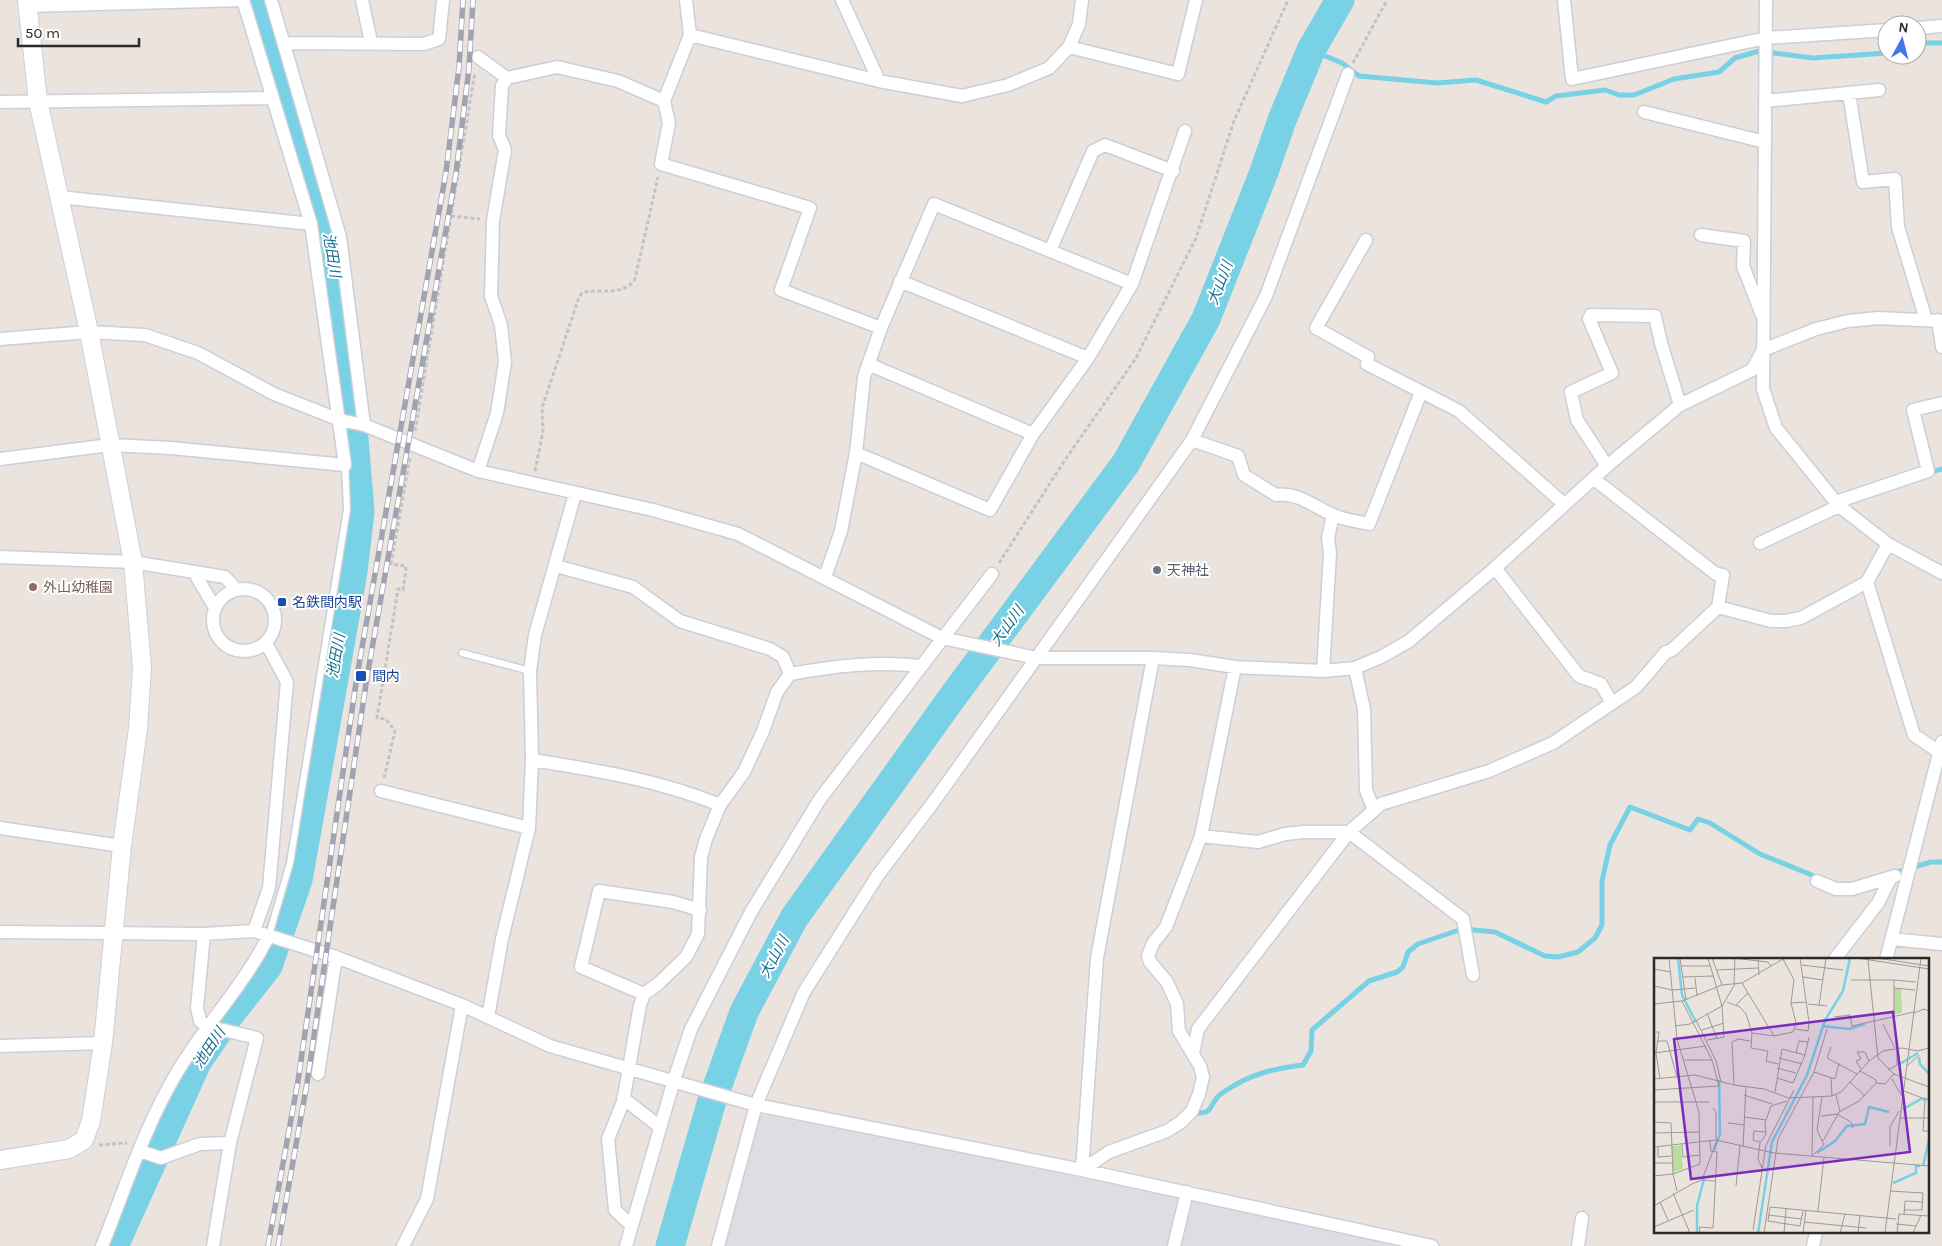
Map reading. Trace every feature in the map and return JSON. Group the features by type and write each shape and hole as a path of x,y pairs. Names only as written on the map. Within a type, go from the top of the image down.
{"street":[{"path":"0,459 110,445 171,448 345,465 341,420 311,224 243,0 27,3 38,101 89,332 110,445 133,562 142,668 138,729 122,846 103,1043 91,1121 84,1140 69,1149 0,1160"},
{"path":"271,0 340,237 364,425"},
{"path":"362,0 371,42"},
{"path":"284,43 371,42 424,44 439,39 443,0"},
{"path":"686,0 690,35 664,101 669,123 661,164 810,208 781,290 881,328"},
{"path":"842,0 879,81"},
{"path":"690,35 879,81 962,96 1008,86 1050,68 1069,47 1079,24 1082,0"},
{"path":"1069,47 1178,74 1196,0"},
{"path":"1564,0 1572,79 1766,38 1877,31"},
{"path":"1766,0 1763,389 1776,428 1838,504 1888,544 1942,573"},
{"path":"1927,27 1942,26"},
{"path":"478,57 508,78"},
{"path":"478,471 497,413 505,362 502,325 491,296 493,221 505,150 499,135 502,86 508,78 557,67 618,81 664,101"},
{"path":"718,1246 756,1105 804,992 878,875 1192,440 1266,296 1348,74"},
{"path":"1765,102 1879,90"},
{"path":"1849,93 1863,182 1895,179 1898,227 1935,320 1942,347"},
{"path":"0,102 273,98"},
{"path":"1644,112 1765,142"},
{"path":"856,453 990,510 1033,434 1088,358 1132,284 1185,131"},
{"path":"1050,251 1093,151 1105,145 1172,171"},
{"path":"59,197 311,224"},
{"path":"825,577 841,532 856,453 864,377 900,281 934,204 1132,284"},
{"path":"1701,235 1744,241 1743,266 1763,317"},
{"path":"1366,240 1316,328 1368,357 1367,364 1459,411 1564,504"},
{"path":"900,281 1088,358"},
{"path":"1607,466 1577,420 1571,392 1612,373 1588,319 1591,315 1655,316 1660,343 1680,405"},
{"path":"0,339 89,332 145,335 198,353 274,394 341,420 364,425 478,471 653,510 738,534 942,638 1036,658 1153,658 1190,660 1235,667 1323,672 1355,668 1381,657 1408,641 1495,568 1607,466 1680,405 1752,370 1763,350 1816,329 1848,321 1878,318 1935,320"},
{"path":"868,364 1033,434"},
{"path":"1192,440 1238,456 1244,475 1276,495 1286,494 1299,497 1333,515 1369,524 1421,392"},
{"path":"1760,543 1838,504 1928,471 1913,410 1942,403"},
{"path":"1193,1053 1198,1029 1349,832 1381,804 1489,771 1553,743 1636,687 1666,652 1672,650 1718,607 1723,575 1716,574 1594,479"},
{"path":"488,1017 502,938 529,828 532,760 530,671 535,636 575,494"},
{"path":"1323,672 1330,553 1328,538 1333,515"},
{"path":"1718,607 1771,621 1801,618 1867,582 1888,544"},
{"path":"0,557 133,562 225,577 237,590"},
{"path":"556,566 633,587 680,621 770,649 783,657 790,674"},
{"path":"1495,568 1579,676 1601,684 1612,704"},
{"path":"194,572 215,608"},
{"path":"626,1246 660,1127 677,1081 691,1029 751,912 820,799 992,574"},
{"path":"1867,582 1914,735 1941,747 1887,958"},
{"path":"237,590 257,592 272,605 275,625 272,635 266,643 257,649 246,652 226,646 218,639 213,629 215,608 228,593 237,590"},
{"path":"254,931 269,888 287,682 266,643"},
{"path":"1082,1170 1097,958 1153,658"},
{"path":"632,1226 615,1210 608,1139 624,1098 644,994 658,984 686,957 698,934 701,857 706,839 720,806 744,772 763,731 777,692 790,674 848,664 888,662 920,666"},
{"path":"1082,1170 1109,1152 1167,1132 1181,1122 1192,1111 1203,1077 1200,1066 1179,1031 1177,1004 1167,982 1150,962 1148,956 1153,943 1166,926 1201,836 1235,667"},
{"path":"1355,668 1364,709 1366,790 1374,810"},
{"path":"532,760 606,771 684,790 720,806"},
{"path":"381,791 529,828"},
{"path":"0,828 122,846"},
{"path":"1201,836 1258,842 1284,834 1349,832 1463,919 1473,975"},
{"path":"1817,880 1836,889 1852,889 1891,877 1908,875"},
{"path":"1836,958 1878,904 1891,877"},
{"path":"644,994 581,967 599,891 672,902 700,910"},
{"path":"0,932 204,934 254,931 336,957 462,1005 550,1046 630,1067 756,1105 1082,1170 1432,1246"},
{"path":"204,934 197,1008 200,1021 206,1026 257,1038 230,1143 212,1246"},
{"path":"102,1246 140,1151 175,1076 206,1026 255,963 269,935"},
{"path":"1892,939 1942,944"},
{"path":"318,1074 336,957"},
{"path":"403,1246 427,1199 462,1005"},
{"path":"0,1046 103,1043"},
{"path":"624,1098 660,1127"},
{"path":"140,1151 161,1158 200,1144 230,1143"},
{"path":"1174,1246 1187,1192"},
{"path":"1578,1246 1582,1218"}],"lane":[{"path":"269,935 292,853 347,509 345,465"},
{"path":"462,653 530,671"}],"path":[{"path":"992,574 1065,460 1136,358 1196,238 1234,121 1288,0"},
{"path":"1348,74 1387,0"},
{"path":"381,791 395,731 386,719 377,718 398,589 403,590 406,566 391,564 413,445 478,57"},
{"path":"532,484 541,446 543,430 542,408 579,297 582,293 589,290 622,291 630,286 635,279 661,164"},
{"path":"451,216 493,221"},
{"path":"84,1140 97,1145 125,1142 135,1145 140,1151"}],"shaded area":[{"path":"759,1114 1173,1196 1401,1246 722,1246"}],"waterway":[{"name":"池田川","path":"114,1246 197,1062 227,1018 268,966 298,880 353,572 360,511 350,391 331,238 261,0"},
{"name":"大山川","path":"670,1246 711,1104 744,1012 794,918 954,695 1126,463 1206,319 1264,172 1282,120 1311,50 1340,0"},
{"path":"1927,43 1942,43"},
{"path":"1311,50 1342,63 1359,76 1437,83 1476,80 1546,102 1556,96 1605,90 1619,95 1634,95 1674,79 1719,72 1735,58 1759,51 1813,58 1877,54"},
{"path":"1930,472 1942,469"},
{"path":"1193,1116 1207,1111 1220,1095 1243,1081 1268,1071 1303,1065 1311,1051 1312,1030 1369,981 1397,972 1403,967 1408,952 1418,944 1462,929 1495,932 1545,956 1558,957 1578,952 1595,938 1602,925 1602,881 1610,845 1630,807 1690,830 1698,819 1710,823 1760,854 1819,878"},
{"path":"1894,873 1931,862 1942,862"}],"railway":[{"path":"268,1246 298,1081 357,676 446,172 459,67 463,0"},
{"path":"278,1246 307,1083 367,677 456,173 469,68 473,0"}],"place":[{"name":"天神社","path":"1157,570"},
{"name":"外山幼稚園","path":"33,587"},
{"name":"名鉄間内駅","path":"282,602"},
{"name":"間内","path":"361,676"}]}
